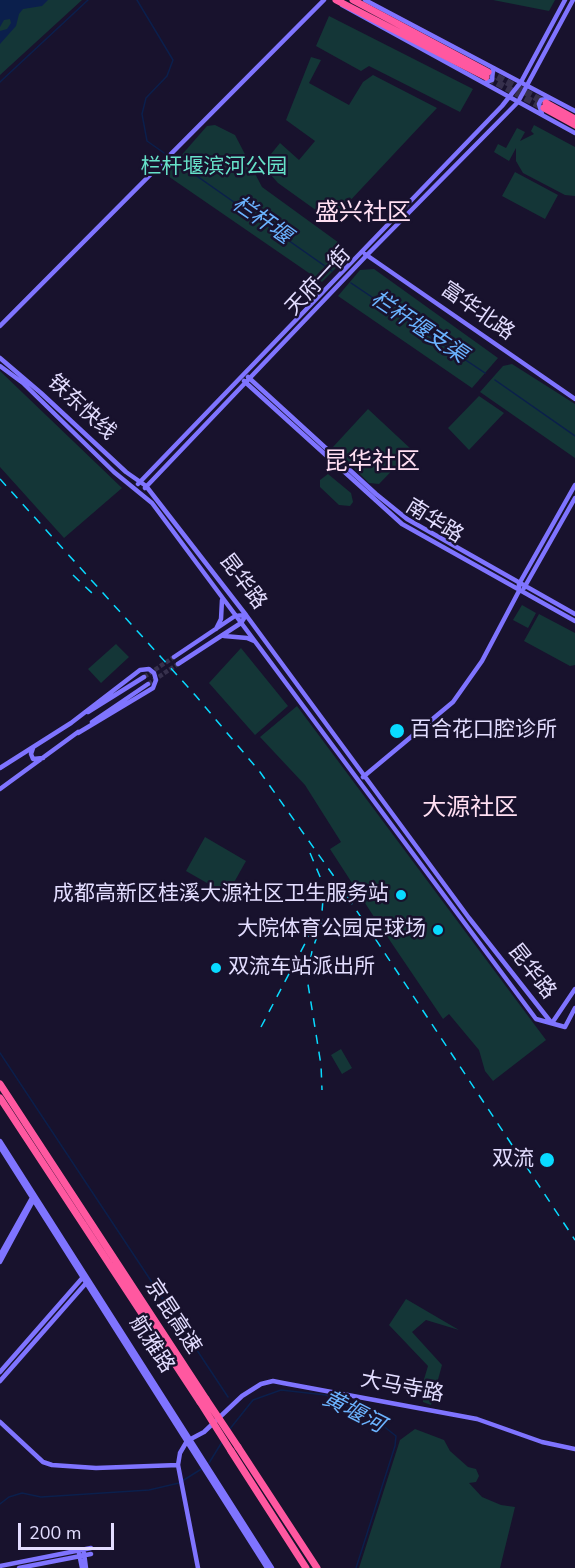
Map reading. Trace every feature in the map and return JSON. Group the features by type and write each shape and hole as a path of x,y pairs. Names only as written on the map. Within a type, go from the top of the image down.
{"highway":[{"path":"353,0 488,75"},
{"path":"337,1 488,75"},
{"path":"546,106 575,119"},
{"path":"546,106 575,125"},
{"name":"京昆高速","path":"0,1084 234,1449 306,1568"},
{"name":"京昆高速","path":"0,1098 203,1400"},
{"name":"京昆高速","path":"234,1449 317,1568"}],"main road":[{"path":"0,326 324,0"},
{"path":"365,0 488,75 518,102 575,111"},
{"name":"天府一街","path":"134,488 510,97 521,82 565,0"},
{"name":"天府一街","path":"142,492 367,255 518,102 573,0"},
{"path":"488,75 527,85 575,133"},
{"name":"富华北路","path":"361,250 575,399"},
{"name":"铁东快线","path":"0,358 140,482"},
{"name":"铁东快线","path":"0,366 23,383 134,488"},
{"name":"南华路","path":"241,375 402,524 575,621"},
{"name":"昆华路","path":"140,482 146,486 246,615 535,1005 552,1023"},
{"path":"358,781 453,702 482,661 519,591 519,584 575,484"},
{"name":"昆华路","path":"134,488 142,492 236,616 536,1019 552,1023"},
{"name":"南华路","path":"374,496 407,519 575,614"},
{"path":"519,591 525,587 575,498"},
{"path":"216,629 223,607 221,597"},
{"path":"174,657 236,616 246,615"},
{"path":"178,664 241,623 246,615"},
{"path":"221,636 247,638 254,641"},
{"path":"71,723 140,670 148,669 154,674 156,680 153,688 78,733"},
{"path":"0,768 144,677"},
{"path":"0,789 148,684"},
{"path":"35,746 31,757 44,758"},
{"path":"575,989 552,1023 565,1027 575,1008"},
{"name":"航雅路","path":"0,1141 272,1568"},
{"name":"航雅路","path":"0,1147 34,1197"},
{"path":"0,1255 34,1197"},
{"path":"0,1262 34,1197"},
{"path":"0,1372 86,1278"},
{"path":"0,1381 86,1278"},
{"name":"大马寺路","path":"189,1440 204,1432 227,1408 261,1384 273,1381 477,1419 542,1442 575,1449"},
{"path":"0,1425 43,1462 63,1467 178,1465"},
{"path":"189,1440 180,1453 178,1465 184,1485 198,1568"},
{"name":"航雅路","path":"208,1469 267,1568"},
{"path":"19,1568 91,1551"},
{"path":"0,1566 82,1553"},
{"path":"82,1553 84,1568"}],"green space":[{"path":"0,0 82,0 0,75"},
{"path":"493,0 555,0 549,11"},
{"path":"329,16 473,89 460,112 369,66 361,71 316,46"},
{"path":"311,57 321,60 309,83 349,105 363,82 373,75 437,108 331,221 278,183 262,165 280,143 299,160 315,141 286,120"},
{"name":"栏杆堰滨河公园","path":"215,125 235,135 262,187 346,248 345,259 322,282 165,174 207,126"},
{"path":"534,125 575,147 575,196 565,195 523,173 516,161 516,148 509,161 494,152 498,144 506,148 517,128 525,132 520,141 534,134 531,131"},
{"path":"515,172 558,195 545,219 502,196"},
{"path":"374,269 498,358 472,388 338,296 360,270"},
{"path":"512,364 575,404 575,458 480,392 503,366"},
{"path":"0,371 122,488 64,538 0,467"},
{"path":"479,396 504,413 469,450 448,428"},
{"path":"368,409 412,450 379,484 369,483 333,447"},
{"path":"328,474 351,493 353,502 350,506 339,505 320,487 320,480"},
{"path":"522,605 536,613 528,628 513,620"},
{"path":"539,614 575,633 575,665 570,666 524,641"},
{"path":"116,644 129,657 101,683 88,669"},
{"path":"241,648 288,706 255,735 209,683"},
{"path":"297,706 546,1040 493,1081 485,1071 479,1050 449,1014 443,1019 330,849 341,842 305,785 260,737"},
{"path":"205,837 246,861 232,886 226,883 221,891 186,871"},
{"path":"341,1049 352,1068 342,1074 331,1055"},
{"path":"406,1299 459,1330 426,1320 412,1332 442,1365 431,1405 423,1402 422,1386 428,1366 389,1325"},
{"path":"415,1429 444,1440 450,1451 468,1467 476,1469 479,1476 476,1482 469,1483 482,1497 501,1505 515,1507 500,1568 359,1568 400,1440"}],"water":[{"path":"0,0 48,0 42,6 23,9 16,26 0,44 0,31 7,29 11,23 10,19 4,20 0,27"}],"waterway":[{"name":"栏杆堰","path":"0,82 88,0"},
{"name":"栏杆堰","path":"137,0 173,60 167,76 146,98 142,114 147,141 332,271"},
{"name":"栏杆堰支渠","path":"351,283 485,373"},
{"name":"栏杆堰","path":"495,380 575,436"},
{"path":"0,1053 228,1397"},
{"name":"黄堰河","path":"229,1430 253,1400 281,1390 326,1395 382,1425 396,1436 395,1446 356,1568"},
{"name":"黄堰河","path":"209,1463 222,1442"},
{"name":"黄堰河","path":"0,1504 9,1497 22,1493 41,1497 149,1490 179,1483 203,1468"}],"tunnel":[{"path":"488,72 546,103"},
{"path":"488,78 544,108"},
{"path":"144,677 174,657"},
{"path":"148,684 178,664"}],"railway":[{"path":"0,479 196,696 260,772 333,875 575,1240"},
{"path":"73,575 93,594"},
{"path":"310,853 321,879 323,899 321,925 312,951 307,978 321,1065 322,1090"},
{"path":"261,1027 310,934"}],"place":[{"name":"百合花口腔诊所","path":"397,731"},
{"name":"成都高新区桂溪大源社区卫生服务站","path":"401,895"},
{"name":"大院体育公园足球场","path":"438,930"},
{"name":"双流车站派出所","path":"216,968"},
{"name":"双流","path":"547,1160"}],"district":[{"name":"盛兴社区","path":"363,214"},
{"name":"昆华社区","path":"372,463"},
{"name":"大源社区","path":"470,809"}]}
